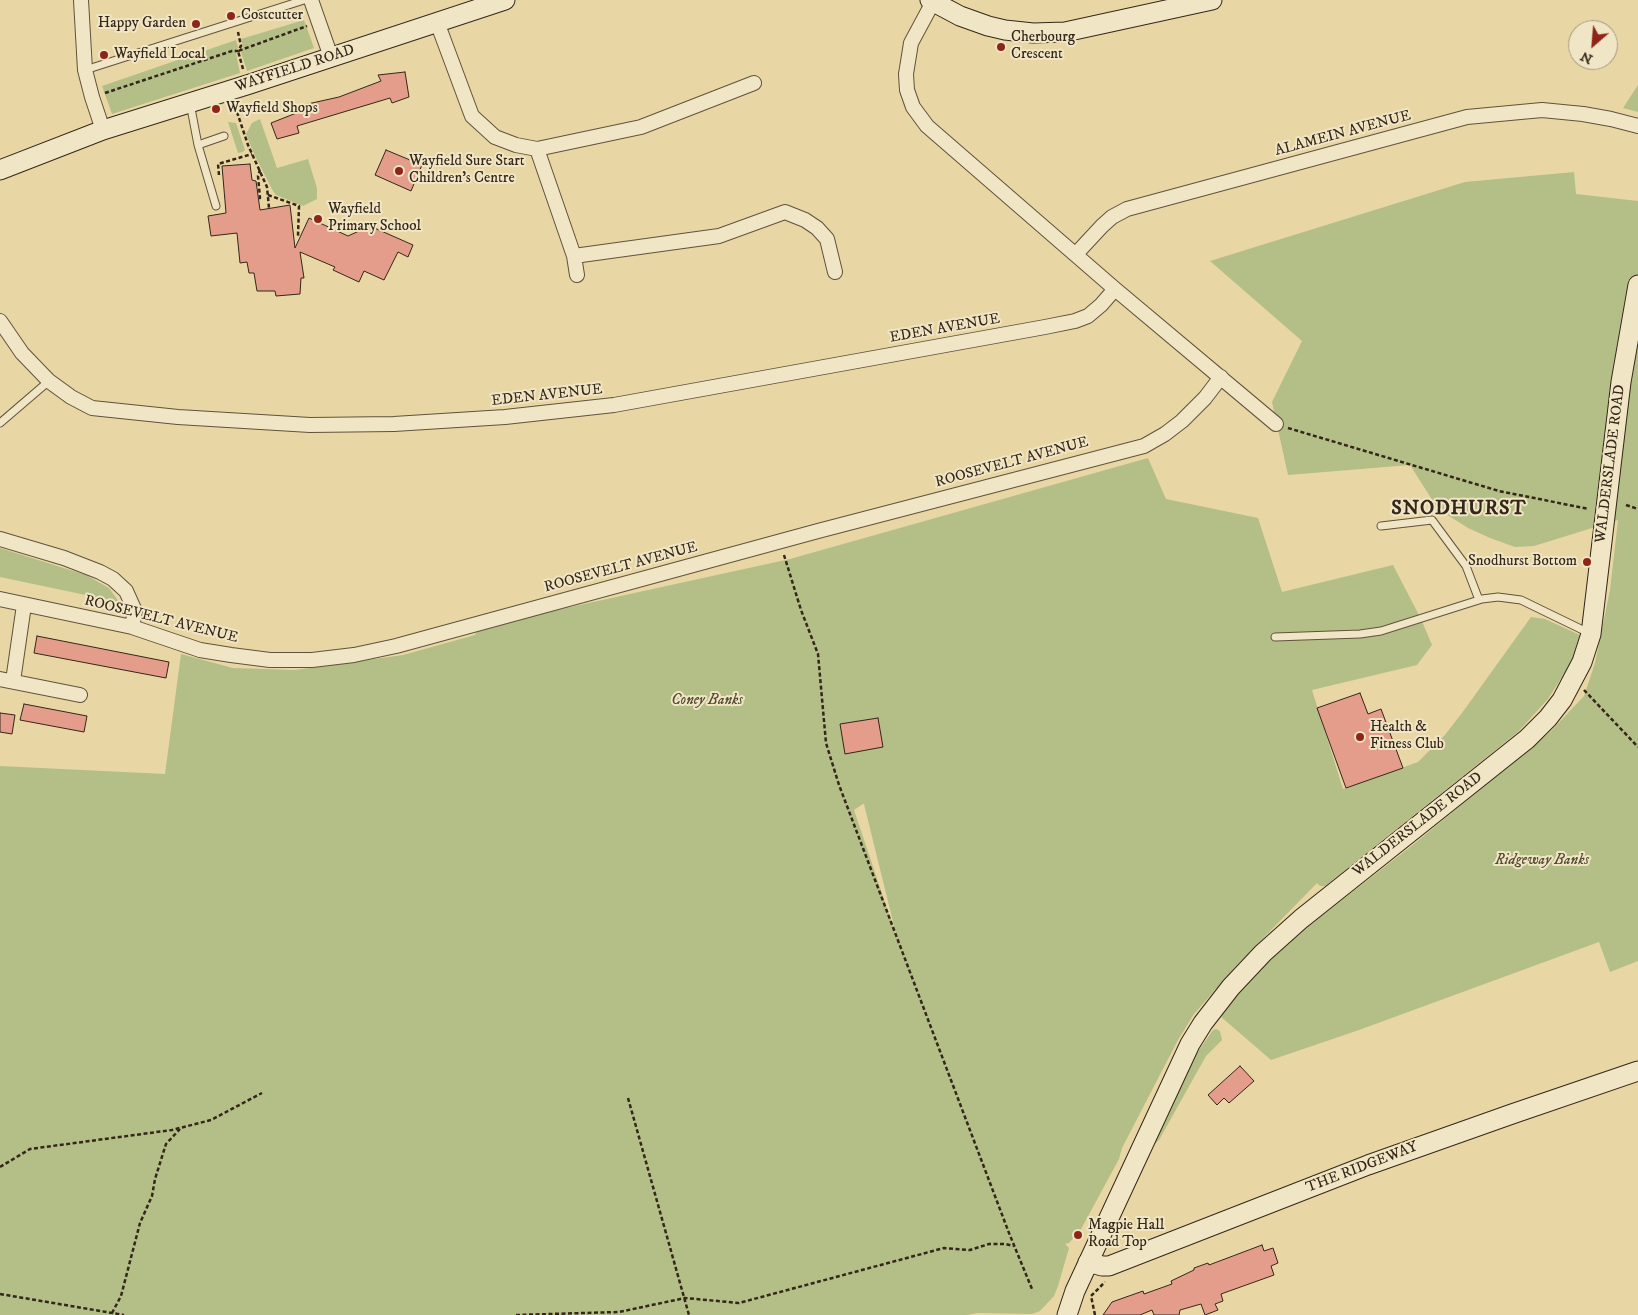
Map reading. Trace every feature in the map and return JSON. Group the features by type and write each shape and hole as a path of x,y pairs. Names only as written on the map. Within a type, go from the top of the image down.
{"street":[{"path":"80,0 85,70 103,130"},
{"path":"311,0 331,57"},
{"name":"WAYFIELD ROAD","path":"0,170 103,130 505,0"},
{"path":"1212,0 1155,6 1065,32 1033,33 988,26 960,16 931,1 911,43 907,59 907,90 913,107 933,132 1276,424"},
{"path":"437,22 472,116 495,137 516,145 538,149 641,127 754,83"},
{"name":"ALAMEIN AVENUE","path":"1076,254 1112,217 1127,209 1467,117 1542,110 1602,117 1638,126"},
{"path":"538,149 574,256 577,275"},
{"path":"574,256 719,236 785,212 805,220 817,228 827,239 835,272"},
{"name":"WALDERSLADE ROAD","path":"1067,1315 1075,1290 1190,1044 1203,1023 1231,987 1263,953 1301,919 1527,739 1548,718 1562,700 1574,679 1591,634 1621,382 1638,285"},
{"name":"EDEN AVENUE","path":"0,321 22,353 49,381 71,397 92,408 178,418 310,425 394,424 506,417 614,405 1045,328 1088,316 1101,305 1115,288"},
{"name":"ROOSEVELT AVENUE","path":"0,599 132,627 200,650 231,655 270,660 312,660 354,655 396,646 780,541 1144,446 1172,429 1208,395 1221,377"},
{"path":"0,539 64,558 100,572 113,580 126,591 135,611 132,627"},
{"path":"24,605 6,680 80,695"},
{"name":"THE RIDGEWAY","path":"1088,1262 1109,1266 1368,1165 1638,1071"}],"lane":[{"path":"85,70 304,0"},
{"path":"190,102 198,144 216,206"},
{"path":"198,144 224,136"},
{"path":"0,423 49,381"},
{"path":"1381,526 1432,520 1466,566 1479,600"},
{"path":"1275,637 1381,631 1479,600 1498,597 1521,600 1591,634"}],"path":[{"path":"92,97 232,51 238,51 318,22"},
{"path":"236,23 240,46 238,51 250,84"},
{"path":"237,112 267,188 269,208"},
{"path":"220,182 218,164 252,154"},
{"path":"259,198 258,176 260,170"},
{"path":"268,194 299,206 298,236"},
{"path":"1276,424 1300,433 1499,491 1606,512"},
{"path":"1626,505 1638,509"},
{"path":"780,541 801,610 818,654 826,743 839,785 1032,1290"},
{"path":"1574,679 1638,747"},
{"path":"0,1167 30,1149 181,1128 211,1120 262,1092"},
{"path":"628,1098 689,1315"},
{"path":"112,1313 121,1296 140,1223 152,1196 155,1179 166,1144 181,1128"},
{"path":"516,1315 619,1312 685,1298 739,1303 944,1248 970,1250 989,1244 1014,1246"},
{"path":"0,1294 124,1315"}],"green space":[{"path":"304,20 314,48 247,71 241,52 243,47 241,39"},
{"path":"236,40 238,47 236,53 240,73 112,114 102,86"},
{"path":"1638,85 1638,112 1623,108"},
{"path":"260,119 277,168 308,159 317,188 317,199 303,206 276,195 273,191 246,134 252,123"},
{"path":"228,122 236,123 245,150 243,152 238,153"},
{"name":"Ridgeway Banks","path":"1574,172 1576,194 1638,201 1638,961 1610,972 1599,942 1359,1030 1271,1060 1220,1016 1258,970 1306,928 1409,848 1550,732 1584,696 1595,663 1610,590 1618,520 1534,546 1515,547 1468,528 1438,509 1410,465 1288,475 1272,402 1302,341 1210,261 1465,182"},
{"name":"Coney Banks","path":"1148,458 1166,499 1258,518 1282,592 1393,565 1421,619 1432,645 1417,665 1312,690 1343,789 1418,762 1444,736 1462,713 1531,617 1545,619 1580,635 1572,661 1548,699 1518,732 1325,886 1320,886 1317,883 1237,965 1194,1014 1178,1040 1122,1148 1119,1159 1080,1231 1069,1243 1065,1244 1069,1248 1058,1286 1054,1296 1040,1311 1032,1314 977,1313 967,1315 0,1315 0,766 165,774 181,654 233,668 295,670 403,655 475,635 479,627 790,559","holes":["864,804 897,938 854,810"]},
{"path":"0,548 86,575 109,588 119,602 0,577"},
{"path":"1213,1030 1220,1031 1222,1040 1206,1056 1155,1144 1155,1138 1167,1118 1192,1060"}],"building":[{"path":"405,72 409,97 392,103 390,98 297,126 299,133 277,139 271,123 304,110 303,105 339,97 381,81 378,75"},
{"path":"386,150 422,165 411,191 375,175"},
{"path":"250,164 252,180 256,181 260,210 290,205 295,248 309,218 348,236 370,226 413,245 408,257 398,252 384,280 364,271 359,282 333,270 335,267 300,252 304,278 301,278 300,294 276,296 275,291 257,291 254,273 249,273 247,262 240,263 237,233 211,236 208,216 226,213 222,166"},
{"path":"37,636 169,662 166,678 34,653"},
{"name":"Health & Fitness Club","path":"1360,693 1368,714 1381,709 1403,768 1346,788 1317,708"},
{"path":"24,704 87,716 84,732 20,720"},
{"path":"0,713 15,715 12,734 0,732"},
{"path":"878,718 883,747 845,754 840,724"},
{"path":"1240,1066 1254,1081 1229,1103 1224,1098 1217,1105 1208,1095"},
{"path":"1262,1245 1264,1251 1273,1248 1278,1263 1271,1266 1274,1275 1221,1294 1223,1301 1215,1304 1218,1310 1205,1315 1201,1304 1180,1310 1179,1315 1154,1315 1152,1310 1140,1315 1103,1315 1112,1302 1143,1291 1144,1294 1172,1284 1171,1281 1194,1270 1194,1268 1208,1263 1209,1265"}],"place":[{"name":"Costcutter","path":"231,16"},
{"name":"Happy Garden","path":"196,24"},
{"name":"Cherbourg Crescent","path":"1001,47"},
{"name":"Wayfield Local","path":"104,55"},
{"name":"Wayfield Shops","path":"216,109"},
{"name":"Wayfield Sure Start Children’s Centre","path":"399,171"},
{"name":"Wayfield Primary School","path":"318,219"},
{"name":"Snodhurst Bottom","path":"1587,562"},
{"name":"Health & Fitness Club","path":"1360,737"},
{"name":"Magpie Hall Road Top","path":"1078,1235"}],"district":[{"name":"SNODHURST","path":"1459,510"}]}
